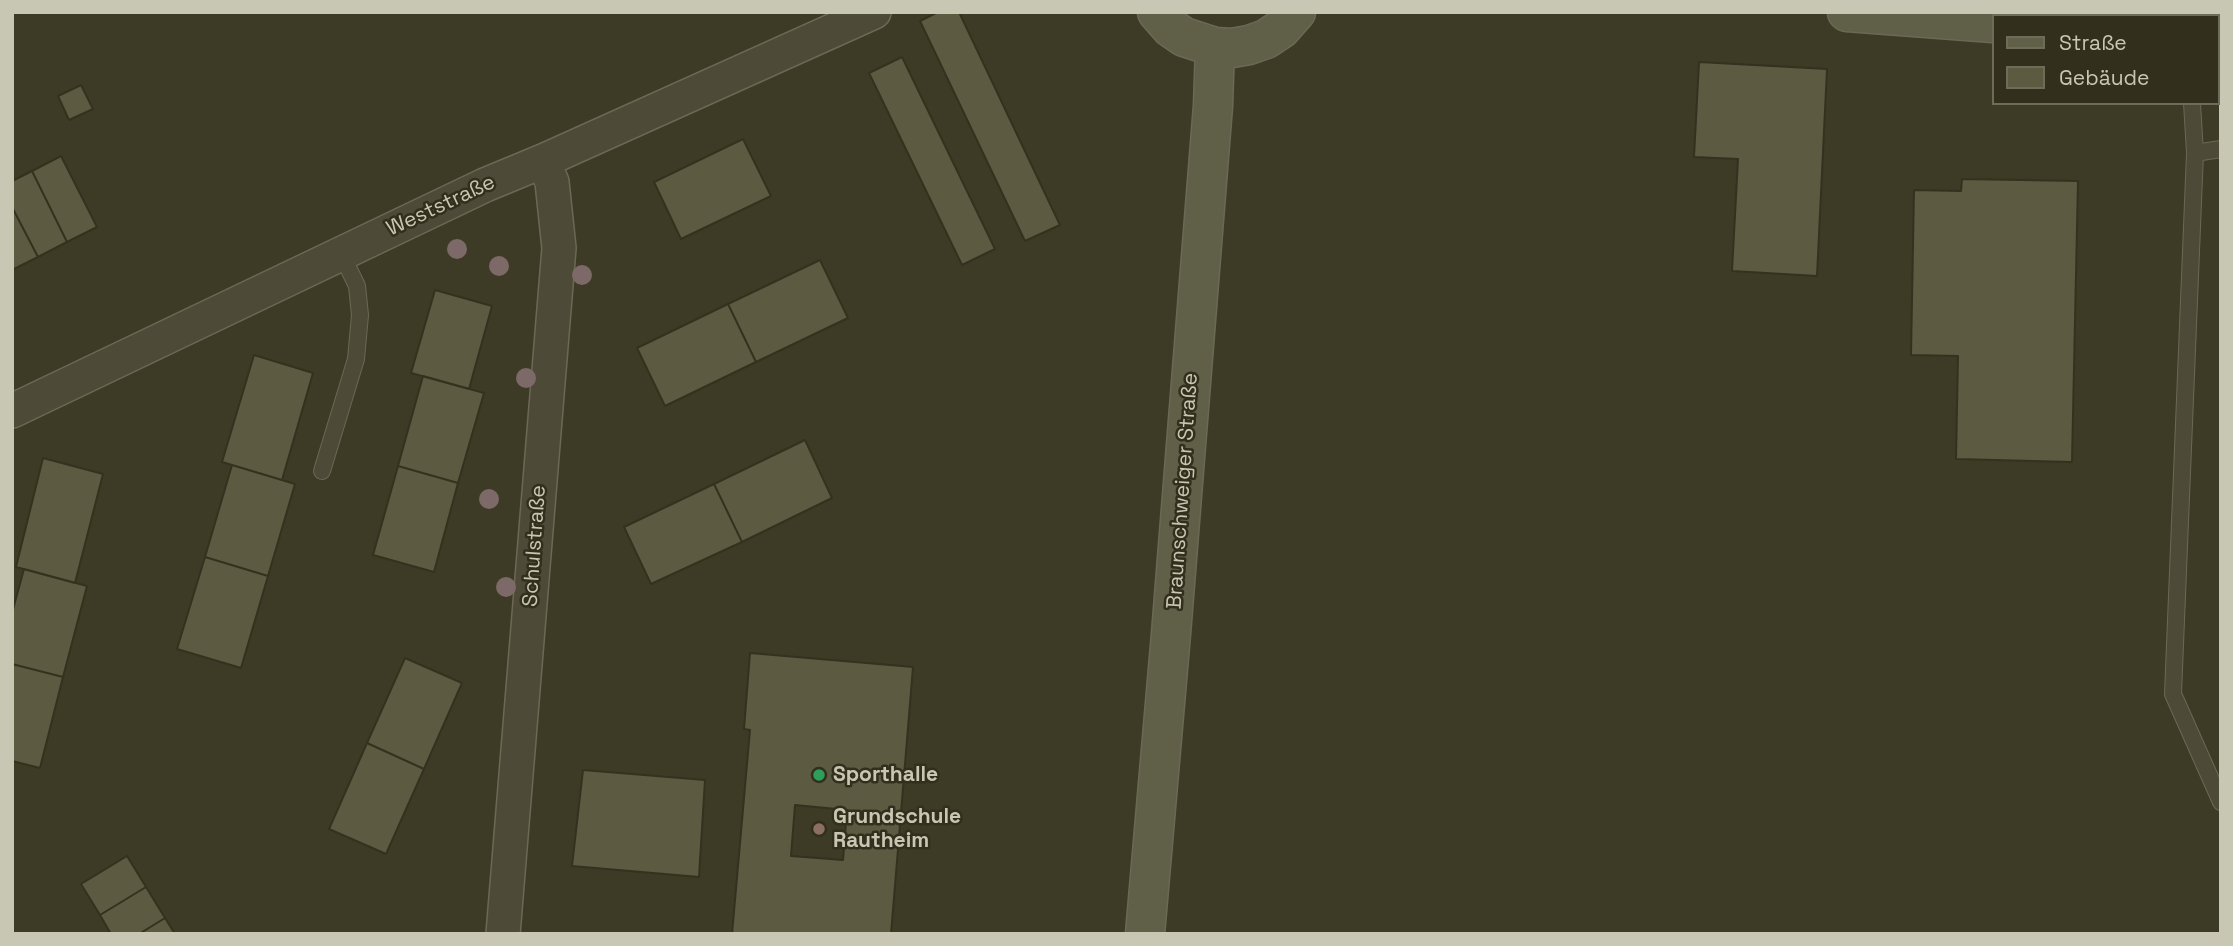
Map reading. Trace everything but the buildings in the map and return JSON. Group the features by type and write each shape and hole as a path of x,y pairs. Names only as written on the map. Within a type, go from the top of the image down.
{"street":[{"name":"Weststraße","path":"12,411 485,185 874,12"},
{"path":"1157,12 1171,28 1184,37 1215,47 1232,48 1266,39 1281,29 1296,12"},
{"path":"1847,12 1992,23"},
{"name":"Braunschweiger Straße","path":"1145,934 1213,106 1215,47"},
{"name":"Schulstraße","path":"503,934 559,248 552,183 543,160"}],"lane":[{"path":"2192,105 2195,153 2173,694 2221,802"},
{"path":"2195,153 2221,149"},
{"path":"322,471 356,359 360,315 358,286 341,253"}],"place":[{"name":"Sporthalle","path":"819,775"},
{"name":"Grundschule Rautheim","path":"819,829"}]}
